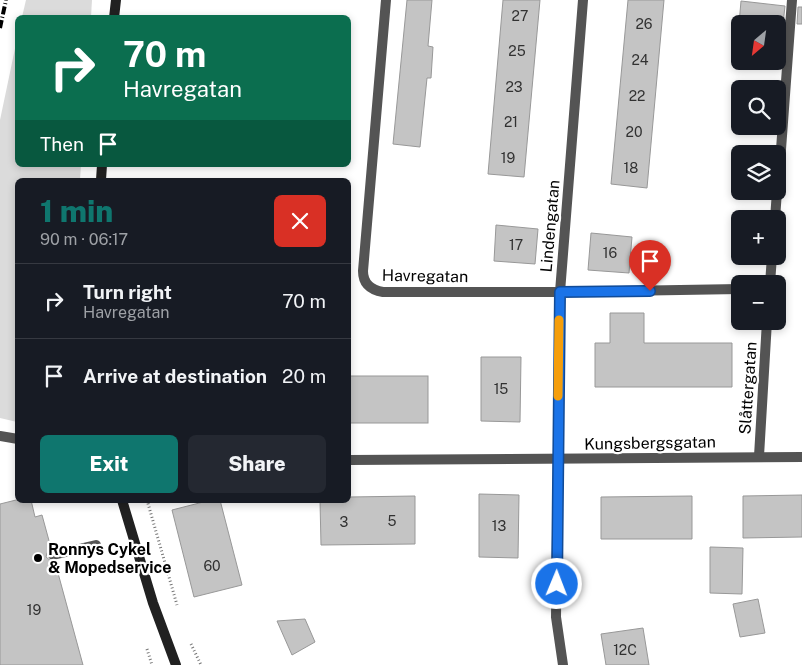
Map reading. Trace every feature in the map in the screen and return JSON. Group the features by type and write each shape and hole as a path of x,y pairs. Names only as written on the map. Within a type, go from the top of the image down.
{"street":[{"path":"114,15 116,0"},
{"name":"Havregatan","path":"386,0 363,271 363,278 374,290 383,292 560,292 731,289"},
{"name":"Lindengatan","path":"563,665 556,617 560,292 583,0"},
{"path":"781,145 792,0"},
{"name":"Slåttergatan","path":"759,456 767,330"},
{"path":"0,436 15,438"},
{"name":"Kungsbergsgatan","path":"351,460 802,456"},
{"path":"123,503 153,603 176,665"},
{"path":"53,556 96,545"}],"path":[{"path":"148,503 178,607"},
{"path":"190,641 201,665"}],"shaded area":[{"path":"26,0 92,0 91,15 22,15"},
{"path":"15,49 15,167 81,167 80,178 15,178 15,422 0,418 0,120"}],"building":[{"path":"407,0 432,0 428,46 433,47 431,78 427,78 420,147 393,144"},
{"path":"503,0 540,0 524,177 488,174"},
{"path":"628,0 664,0 647,188 611,184"},
{"path":"741,1 785,6 784,15 740,15"},
{"path":"798,7 802,7 802,24 797,24"},
{"path":"496,225 538,229 535,264 494,261"},
{"path":"591,233 632,237 629,273 588,270"},
{"path":"610,313 644,313 644,343 732,343 732,387 595,387 595,343 610,343"},
{"path":"481,357 521,357 520,422 481,421"},
{"path":"351,376 428,376 428,423 351,423"},
{"path":"479,494 519,495 518,558 479,557"},
{"path":"802,495 802,537 743,538 743,496"},
{"path":"415,496 415,544 321,545 320,503 351,503 351,497"},
{"path":"692,496 692,539 601,539 601,497"},
{"path":"15,500 15,503 32,503 35,517 42,515 51,548 46,557 55,562 83,665 0,665 0,504"},
{"path":"199,503 221,503 242,585 194,597 172,510"},
{"path":"710,547 743,548 742,594 710,593"},
{"path":"758,599 765,633 740,637 733,604"},
{"path":"305,619 315,642 292,655 277,621"},
{"path":"643,628 649,665 606,665 601,634"}],"railway":[{"path":"0,28 6,0"}],"slow traffic":[{"path":"558,396 559,320"}],"place":[{"name":"Ronnys Cykel & Mopedservice","path":"38,558"}],"route":[{"path":"557,584 560,292 650,291"}]}
